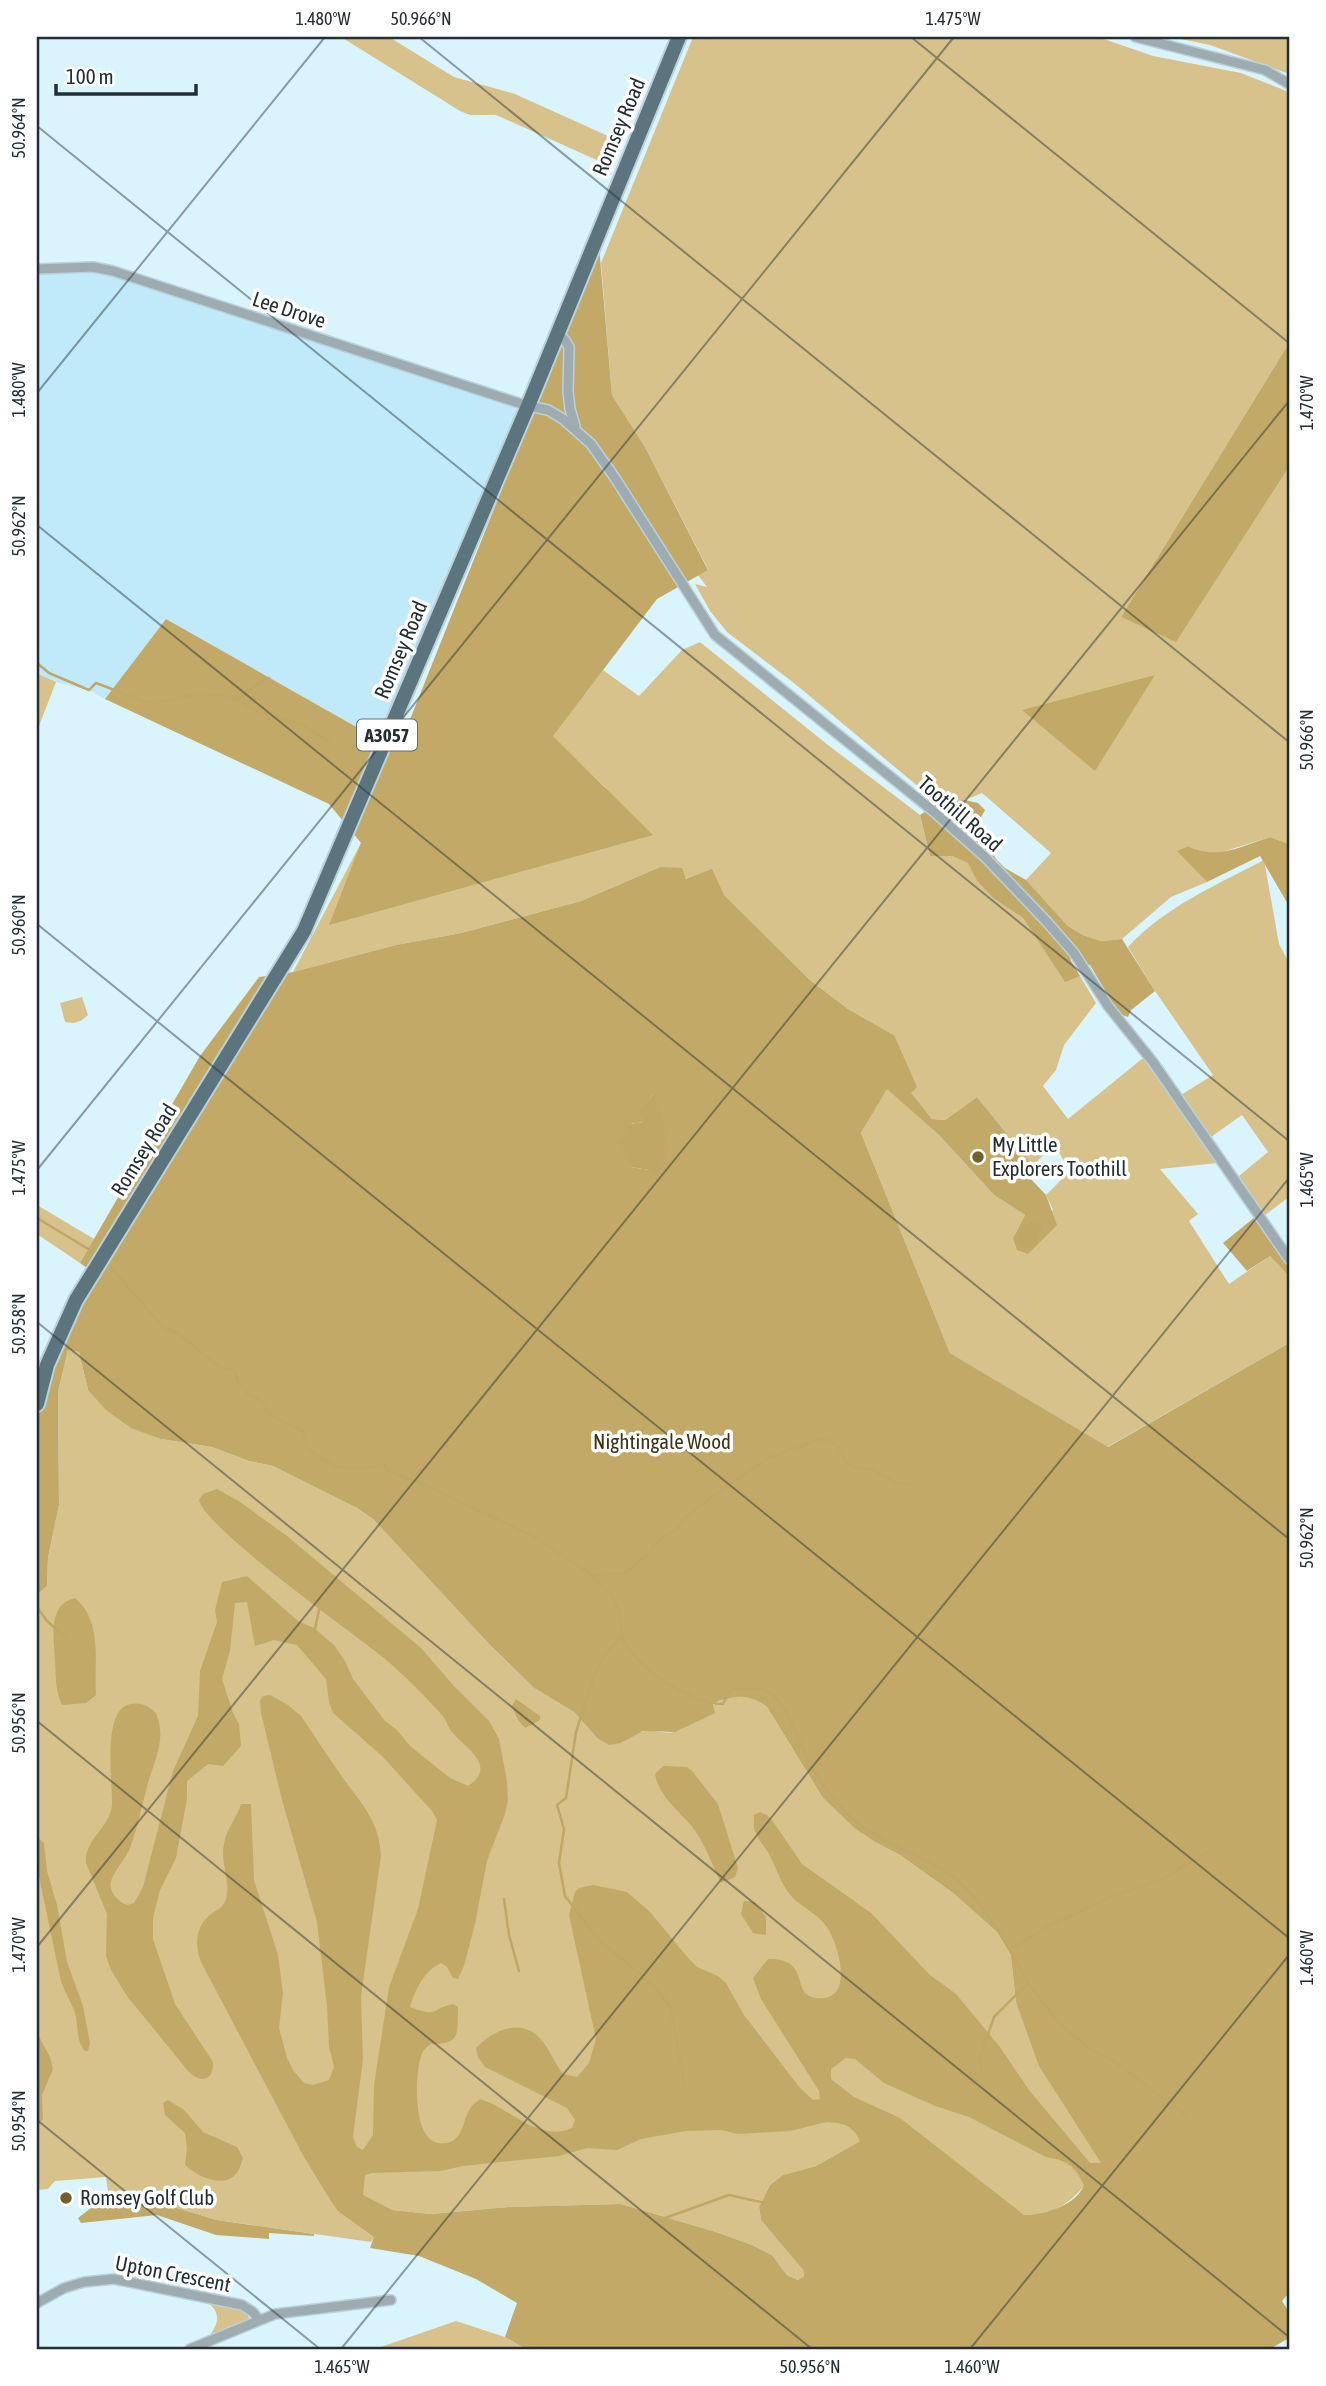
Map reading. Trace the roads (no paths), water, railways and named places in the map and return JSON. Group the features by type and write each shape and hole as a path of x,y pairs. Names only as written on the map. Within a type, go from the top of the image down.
{"main road":[{"name":"Romsey Road","path":"37,1404 47,1365 76,1300 304,931 528,406 679,37"}],"street":[{"path":"1135,37 1265,70 1289,84"},
{"name":"Lee Drove","path":"37,268 93,267 113,271 528,406"},
{"path":"556,334 564,339 569,347 568,392 575,428"},
{"name":"Toothill Road","path":"528,406 548,410 575,428 591,444 715,635 933,811 985,857 1047,922 1074,953 1108,1006 1153,1062 1289,1259"},
{"name":"Upton Crescent","path":"37,2303 64,2288 84,2282 114,2279 242,2305 259,2320"},
{"path":"190,2349 275,2314 391,2300"}],"waterway":[{"path":"37,663 49,673 89,690 96,683 155,703 198,694 221,695 238,700 257,711 304,726 329,742"},
{"path":"238,700 269,678"},
{"path":"37,1218 98,1255"},
{"path":"106,1262 163,1327 179,1334 219,1367 235,1372 238,1382 248,1394 262,1401 267,1413 303,1431 306,1447 326,1461 350,1469 384,1465 390,1472 418,1482 535,1537 592,1575 625,1573 648,1554"},
{"path":"651,1550 664,1535 676,1531 685,1518 706,1501 768,1458 820,1439 836,1445 844,1460 853,1466 873,1470 896,1482 910,1484"},
{"path":"592,1575 607,1590 617,1606 621,1634 628,1648 650,1671 680,1690 710,1702 723,1704 731,1689 759,1689 775,1697 786,1712 812,1767 841,1806 870,1831 938,1867 962,1885 994,1925 1028,1983"},
{"path":"314,1634 320,1605"},
{"path":"37,1607 47,1621 66,1638"},
{"path":"622,1636 603,1657 595,1673 576,1732 566,1798 557,1805 564,1829 559,1863 565,1896 599,1940 653,1985 670,2006 685,2087"},
{"path":"1010,1949 1049,1926 1111,1897 1163,1879 1206,1852"},
{"path":"504,1899 509,1935 519,1971"},
{"path":"982,2072 979,2060 994,2017 1028,1983 1059,2023 1089,2048 1114,2061 1187,2116"},
{"path":"665,2218 729,2195 765,2203"}],"place":[{"name":"My Little Explorers Toothill","path":"978,1157"},
{"name":"Romsey Golf Club","path":"66,2198"}],"park label":[{"name":"Nightingale Wood","path":"662,1442"}]}
